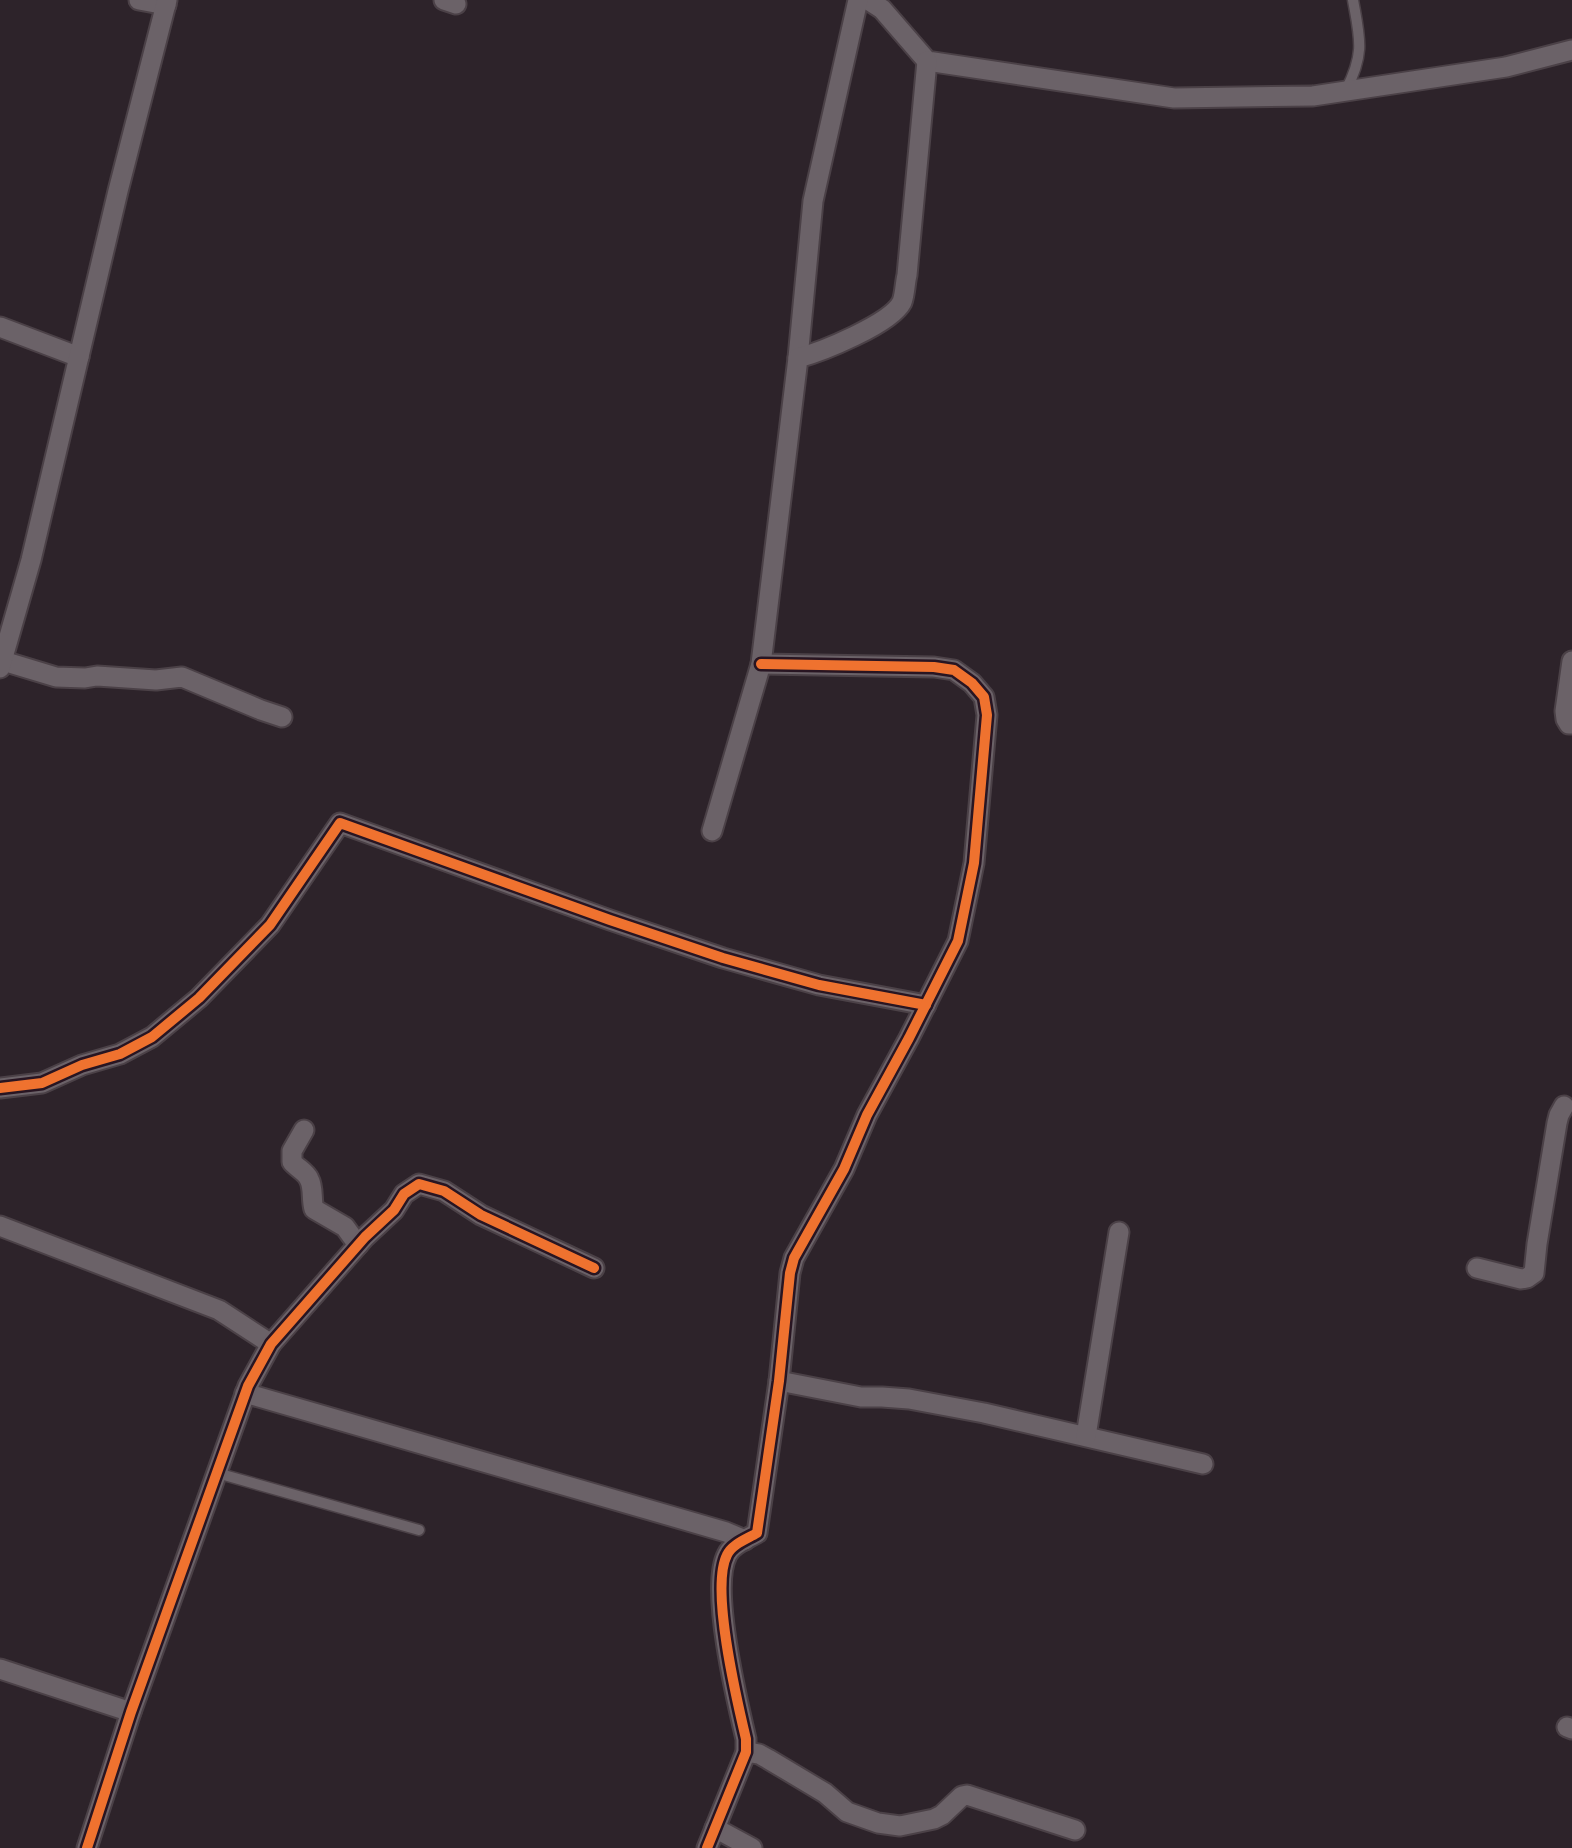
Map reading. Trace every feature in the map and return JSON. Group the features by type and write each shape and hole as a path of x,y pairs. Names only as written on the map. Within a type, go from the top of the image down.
{"street":[{"path":"139,0 166,3 30,560 1,663 56,677 97,676 156,680 182,677 282,717"},
{"path":"712,831 761,664 798,358 813,201 858,0"},
{"path":"868,0 882,9 927,61 1174,98 1313,96 1506,67 1572,50"},
{"path":"798,358 855,335 886,318 902,302 907,275 927,61"},
{"path":"0,327 79,357"},
{"path":"1572,661 1566,719 1572,724"},
{"path":"707,1848 746,1752 746,1739 726,1640 722,1600 723,1567 728,1552 757,1533 779,1381 790,1273 794,1258 844,1169 867,1115 958,941 974,863 987,715 984,697 971,682 954,670 934,667 761,664"},
{"path":"0,1088 42,1083 82,1065 120,1054 152,1037 199,998 270,925 340,823 723,958 819,985 926,1005"},
{"path":"1477,1268 1521,1279 1534,1273 1536,1244 1561,1106"},
{"path":"304,1130 292,1152 292,1162 310,1181 312,1206 345,1227 358,1245"},
{"path":"88,1848 131,1712 245,1393 271,1344 358,1245 394,1210 404,1194 419,1184 444,1191 481,1215 594,1268"},
{"path":"0,1226 219,1310 271,1344"},
{"path":"1086,1437 1119,1232"},
{"path":"779,1381 861,1397 882,1396 984,1413 1203,1464"},
{"path":"245,1393 714,1528 746,1540"},
{"path":"0,1669 131,1712"},
{"path":"746,1752 768,1759 825,1793 857,1817 878,1823 900,1826 934,1819 962,1796 967,1795 1075,1829"},
{"path":"715,1828 752,1848"}],"lane":[{"path":"1345,92 1359,58 1360,36 1353,0"},
{"path":"217,1473 419,1530"}],"cycle path":[{"path":"707,1848 746,1752 746,1739 723,1618 723,1571 729,1551 757,1533 779,1381 790,1273 794,1258 844,1169 867,1115 958,941 974,863 987,715 984,697 972,683 954,670 934,667 761,664"},
{"path":"0,1088 42,1083 82,1065 120,1054 152,1037 199,998 270,925 340,823 723,958 819,985 926,1005"},
{"path":"87,1848 131,1712 248,1386 271,1344 365,1237 394,1210 404,1194 419,1184 444,1191 481,1215 594,1268"}]}
